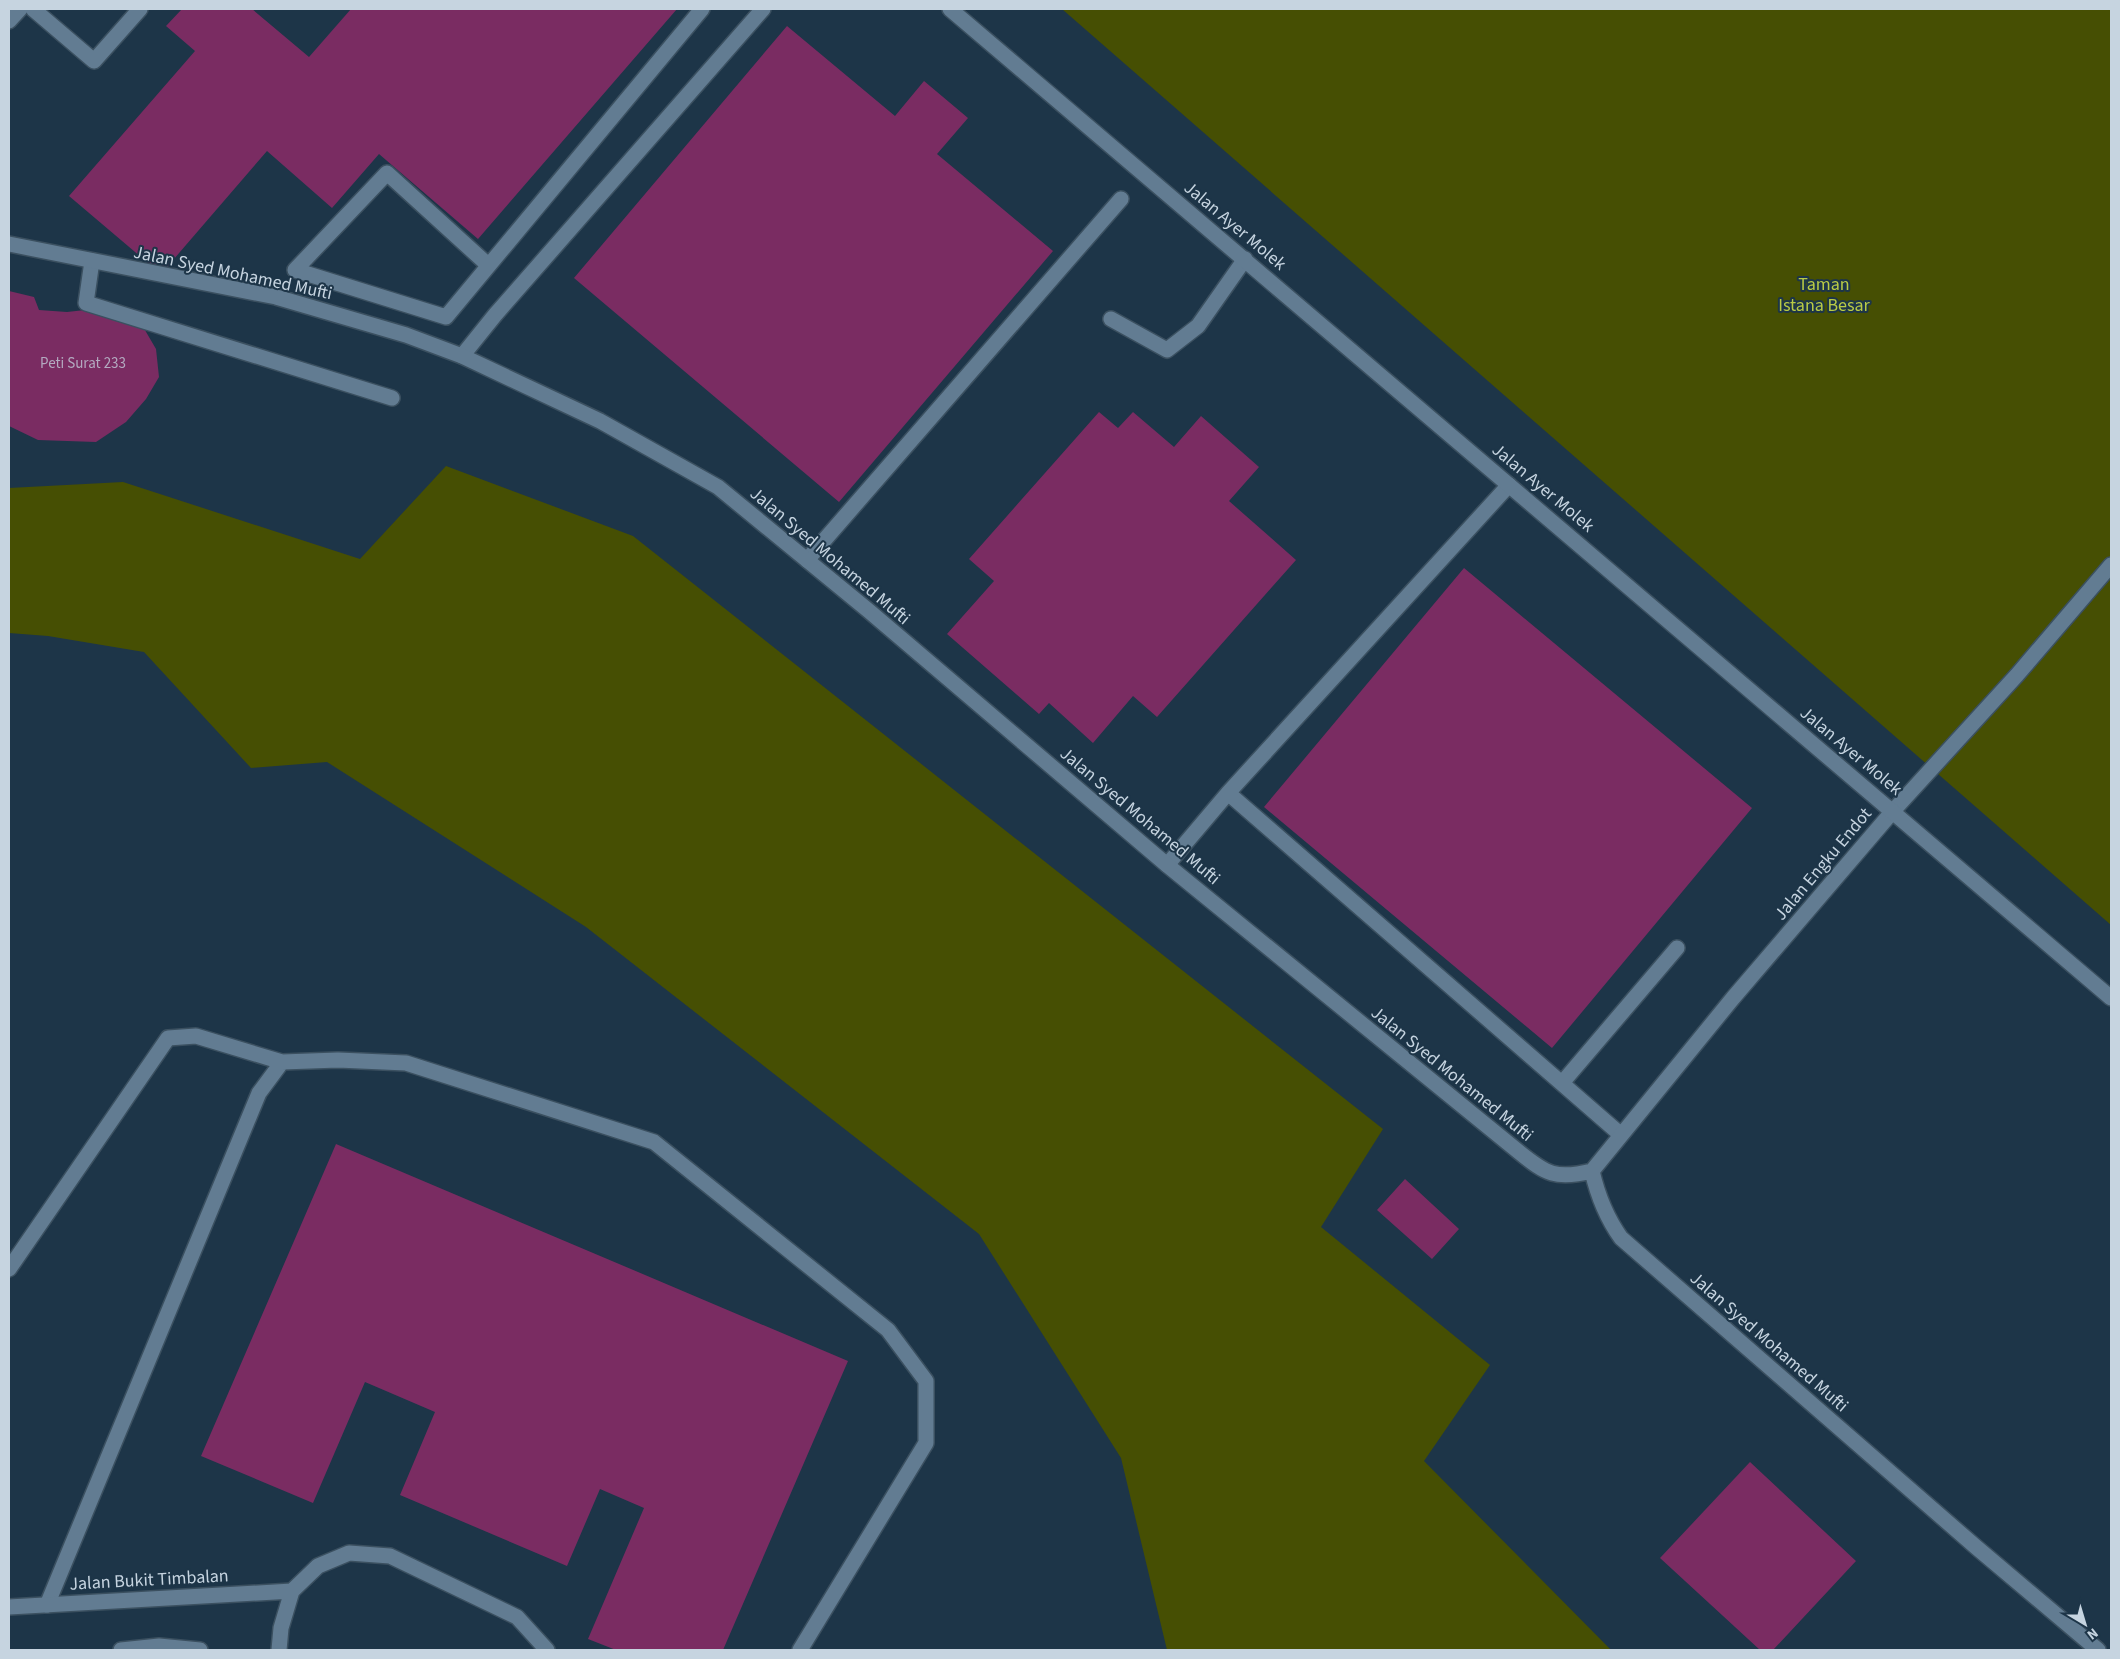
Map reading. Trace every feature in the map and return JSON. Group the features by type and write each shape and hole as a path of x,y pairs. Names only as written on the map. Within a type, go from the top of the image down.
{"street":[{"path":"9,21 20,9"},
{"path":"33,9 94,61 140,9"},
{"path":"488,265 387,173 295,270 446,317 702,9"},
{"path":"462,356 495,315 763,9"},
{"name":"Jalan Ayer Molek","path":"950,9 2111,998"},
{"path":"807,560 1121,199"},
{"name":"Jalan Syed Mohamed Mufti","path":"9,244 276,298 406,335 462,356 600,421 718,487 1167,865 1541,1170 1557,1175 1574,1176 1592,1172 1605,1213 1621,1238 1976,1547 2098,1650"},
{"path":"1111,319 1167,350 1198,326 1245,259"},
{"path":"92,262 86,303 392,398"},
{"path":"1167,865 1228,793 1509,484"},
{"name":"Jalan Engku Endot","path":"1592,1172 1620,1134 1892,811 2017,675 2111,566"},
{"path":"1228,793 1620,1134"},
{"path":"1562,1083 1677,948"},
{"path":"9,1269 168,1038 196,1036 282,1062 338,1060 406,1063 654,1142 888,1330 926,1381 926,1443 800,1650"},
{"path":"47,1605 258,1093 282,1062"},
{"path":"279,1650 281,1628 292,1591 318,1566 350,1553 390,1556 517,1617 547,1650"},
{"name":"Jalan Bukit Timbalan","path":"9,1607 292,1591"},
{"path":"121,1650 160,1646 200,1650"}],"green space":[{"name":"Taman Istana Besar","path":"1062,9 2111,9 2111,925"},
{"path":"446,466 633,536 1383,1129 1321,1227 1490,1365 1424,1461 1611,1650 1167,1650 1121,1458 979,1234 586,927 327,762 251,768 144,652 48,636 9,633 9,488 123,482 360,559"}],"building":[{"path":"182,9 252,9 309,57 351,9 677,9 478,239 379,154 332,208 267,151 161,274 69,196 195,51 166,26"},
{"path":"787,26 895,116 924,81 968,118 937,154 1053,251 839,502 574,278"},
{"path":"9,291 34,297 39,310 67,312 85,310 142,325 156,349 159,377 146,399 126,422 96,442 38,440 9,426"},
{"path":"1099,412 1118,428 1133,412 1174,447 1201,416 1259,467 1229,501 1296,560 1157,717 1133,696 1093,743 1049,703 1039,714 947,634 994,581 969,559"},
{"path":"1464,568 1752,808 1552,1048 1264,807"},
{"path":"336,1144 848,1361 723,1650 616,1650 588,1639 644,1508 600,1489 567,1566 400,1495 435,1412 365,1382 313,1503 201,1456"},
{"path":"1405,1179 1459,1229 1432,1259 1377,1210"},
{"path":"1750,1462 1856,1561 1773,1650 1760,1650 1660,1558"}]}
